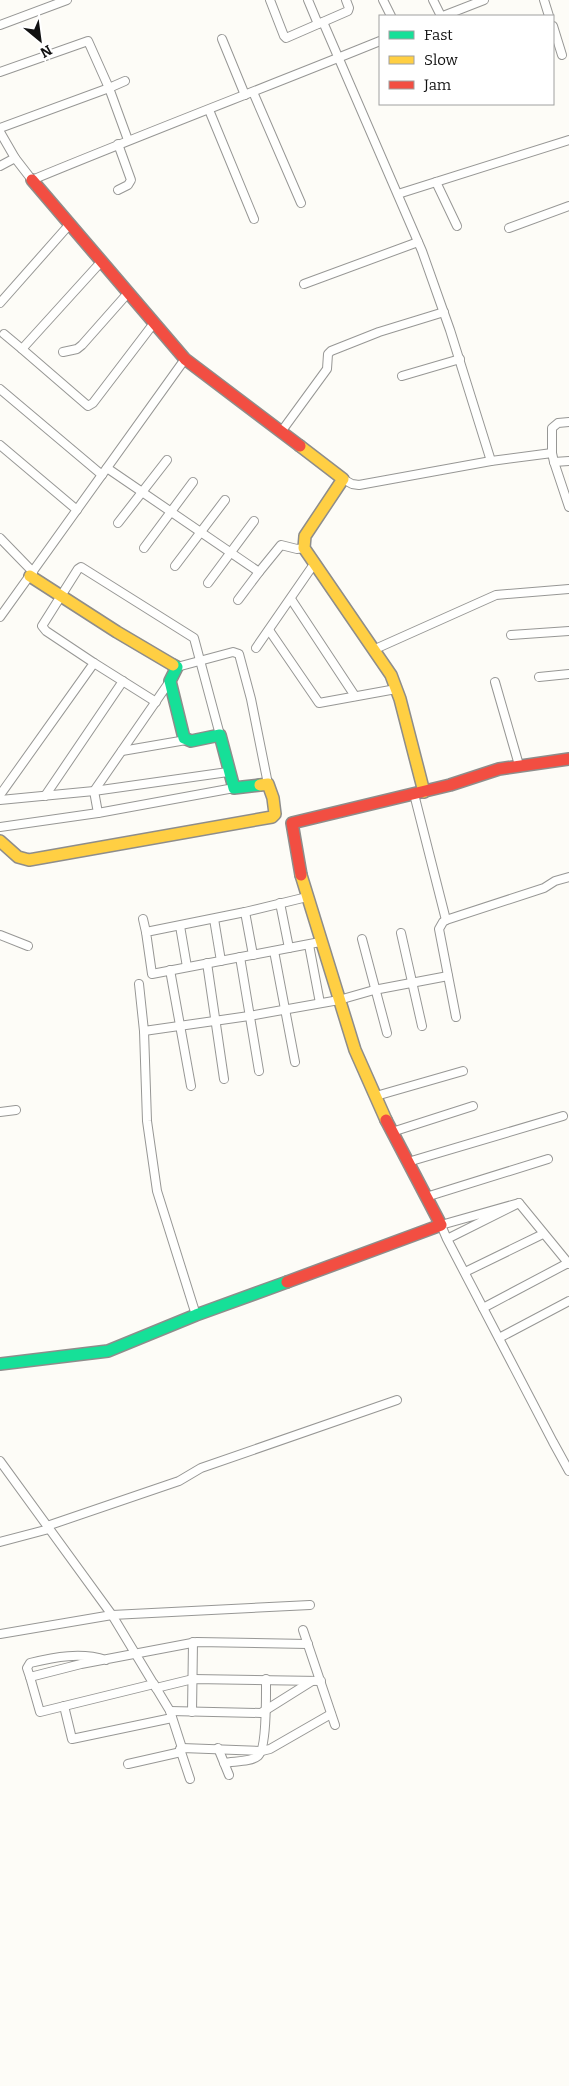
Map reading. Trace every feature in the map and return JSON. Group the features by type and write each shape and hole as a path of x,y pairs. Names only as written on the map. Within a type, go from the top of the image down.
{"street":[{"path":"0,25 68,0"},
{"path":"270,0 285,37 348,11 349,8 346,0"},
{"path":"308,0 338,58 418,242 460,359 491,461"},
{"path":"383,0 390,15"},
{"path":"433,0 441,15"},
{"path":"445,15 484,0"},
{"path":"544,0 549,15"},
{"path":"554,29 562,55"},
{"path":"222,39 301,203"},
{"path":"0,72 88,41 109,88 128,140"},
{"path":"32,180 128,140 209,110 379,41"},
{"path":"0,128 125,81"},
{"path":"209,110 254,219"},
{"path":"0,132 15,158 32,180 185,359 352,484 359,485 491,461 552,453"},
{"path":"398,194 569,140"},
{"path":"118,144 131,180 128,185 118,190"},
{"path":"0,166 15,158"},
{"path":"436,182 457,226"},
{"path":"509,228 569,206"},
{"path":"0,303 69,225"},
{"path":"304,284 418,242"},
{"path":"22,349 101,262"},
{"path":"63,352 79,348 128,293"},
{"path":"281,432 327,369 328,354 331,350 379,332 444,312"},
{"path":"4,334 88,406 93,403 154,323"},
{"path":"0,617 185,359"},
{"path":"402,376 460,359"},
{"path":"0,389 102,475"},
{"path":"569,422 558,423 552,428 552,453 569,507"},
{"path":"0,445 77,510"},
{"path":"118,524 168,460"},
{"path":"554,462 569,461"},
{"path":"107,468 259,572"},
{"path":"343,478 305,536 304,548 391,675 396,689 446,920"},
{"path":"144,548 193,482"},
{"path":"176,566 225,500"},
{"path":"208,583 254,521"},
{"path":"0,538 31,574 61,596 177,667 233,652 239,654 268,784 276,810 272,817 29,860 18,857 0,841"},
{"path":"238,600 281,545 297,549 304,548"},
{"path":"256,648 314,564"},
{"path":"156,702 42,627 78,569 83,567 192,636 196,642 228,772 234,788"},
{"path":"373,650 496,595 569,589"},
{"path":"291,599 355,696"},
{"path":"269,630 316,700 322,703 396,689"},
{"path":"511,635 569,631"},
{"path":"0,795 94,663"},
{"path":"98,813 94,791 170,682 177,667"},
{"path":"539,677 569,674"},
{"path":"45,796 123,681"},
{"path":"170,682 182,734 186,740"},
{"path":"495,682 519,765"},
{"path":"122,751 220,735"},
{"path":"320,1003 315,944 292,823 450,785 499,768 569,759"},
{"path":"0,800 94,791 228,772"},
{"path":"0,827 98,813 234,788 268,784"},
{"path":"456,1017 440,929 441,924 446,920 544,888 555,881 569,877"},
{"path":"146,932 214,919 307,897"},
{"path":"280,903 289,948"},
{"path":"245,912 253,955"},
{"path":"144,919 152,974 315,944"},
{"path":"214,919 221,961"},
{"path":"180,926 187,967"},
{"path":"401,933 422,1026"},
{"path":"0,935 28,946"},
{"path":"362,939 374,990 387,1033"},
{"path":"315,944 339,1000 356,1050 392,1132 569,1471"},
{"path":"274,951 295,1062"},
{"path":"240,957 259,1072"},
{"path":"207,963 224,1079"},
{"path":"170,970 191,1086"},
{"path":"144,1032 339,1000 374,990 448,976"},
{"path":"139,984 144,1032 148,1121 157,1192 196,1315"},
{"path":"376,1096 463,1070"},
{"path":"392,1132 473,1106"},
{"path":"0,1112 16,1110"},
{"path":"408,1162 563,1116"},
{"path":"426,1197 548,1159"},
{"path":"0,1364 108,1351 196,1315 440,1225 519,1203"},
{"path":"483,1308 569,1264 519,1203"},
{"path":"447,1239 519,1203"},
{"path":"465,1272 543,1234"},
{"path":"499,1338 569,1301"},
{"path":"0,1542 48,1528 179,1481 209,1465 397,1400"},
{"path":"0,1461 112,1614 137,1654 171,1715 190,1779"},
{"path":"0,1634 112,1614 310,1605"},
{"path":"303,1630 316,1681 335,1725"},
{"path":"192,1712 193,1642"},
{"path":"30,1677 193,1642 308,1644"},
{"path":"106,1660 94,1656 56,1656 30,1663 27,1668 38,1711 193,1679 316,1681"},
{"path":"262,1751 266,1712 266,1679"},
{"path":"64,1706 72,1739 171,1715 192,1712 262,1713 316,1681"},
{"path":"224,1763 256,1757 262,1751 280,1744 331,1714"},
{"path":"128,1764 181,1750 218,1748 262,1751"},
{"path":"218,1748 229,1775"}],"traffic: fast":[{"path":"173,665 177,667 170,681 184,738 191,741 220,735 234,788 260,785"},
{"path":"0,1364 108,1351 196,1315 287,1282"}],"traffic: slow":[{"path":"300,446 343,479 305,536 304,548 391,675 400,699 424,792"},
{"path":"30,576 117,632 173,665"},
{"path":"0,841 18,857 29,860 272,817 275,814 273,798 268,784 260,785"},
{"path":"301,875 355,1050 386,1120"}],"traffic: jam":[{"path":"32,180 185,359 300,446"},
{"path":"301,875 292,823 450,785 499,769 569,759"},
{"path":"287,1282 441,1225 386,1120"}]}
